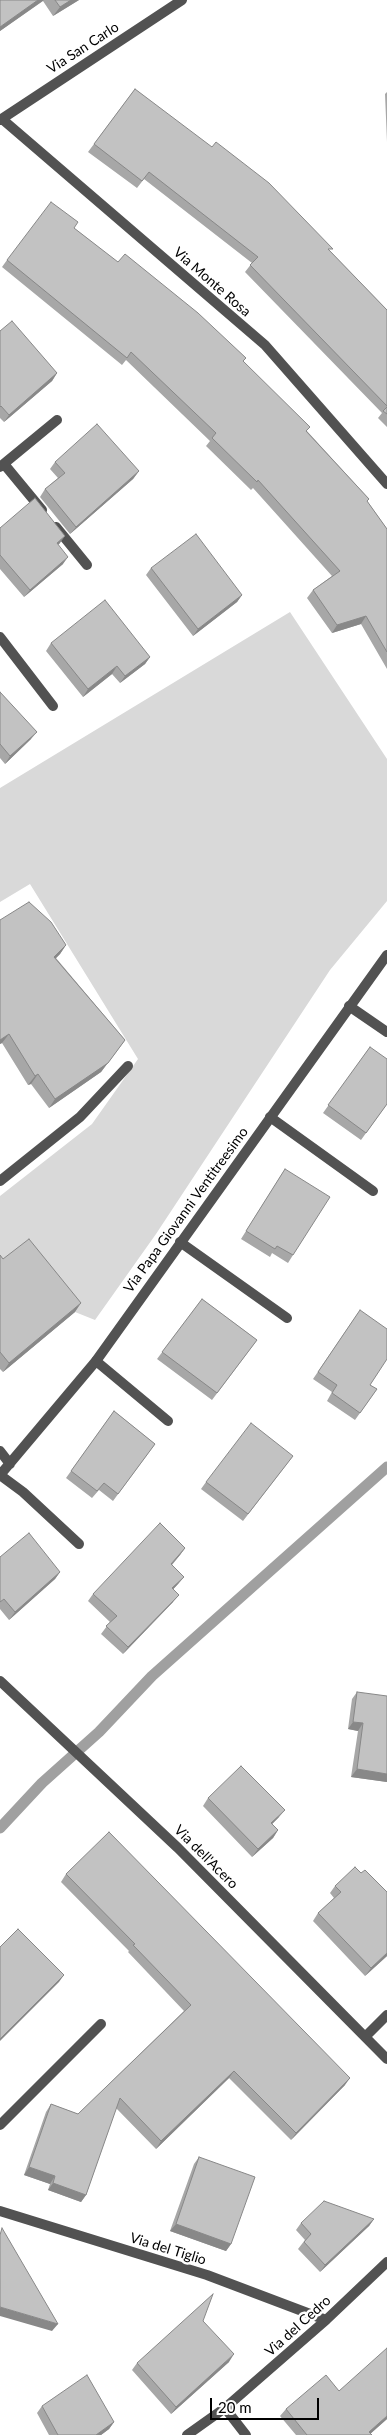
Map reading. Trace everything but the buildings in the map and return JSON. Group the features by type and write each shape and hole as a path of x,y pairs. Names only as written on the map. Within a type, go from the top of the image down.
{"street":[{"name":"Via San Carlo","path":"1,119 182,0"},
{"name":"Via Monte Rosa","path":"1,119 265,345 387,484"},
{"path":"57,420 2,465 87,565"},
{"path":"0,637 53,706"},
{"name":"Via Papa Giovanni Ventitreesimo","path":"0,1475 96,1361 387,955"},
{"path":"349,1006 387,1032"},
{"path":"0,1181 80,1117 128,1066"},
{"path":"270,1117 374,1191"},
{"path":"180,1242 287,1318"},
{"path":"96,1361 168,1421"},
{"path":"0,1452 10,1464"},
{"path":"0,1475 23,1492 79,1544"},
{"name":"Via dell'Acero","path":"0,1681 178,1848 366,2036 387,2060"},
{"path":"366,2036 387,2015"},
{"path":"0,2125 101,2024"},
{"name":"Via del Tiglio","path":"0,2211 207,2275 326,2320"},
{"name":"Via del Cedro","path":"187,2435 225,2408 326,2320 387,2262"},
{"path":"225,2408 246,2435"}],"shaded area":[{"path":"290,612 387,759 387,901 330,970 156,1234 95,1320 75,1312 22,1248 0,1265 0,1196 92,1124 138,1059 30,884 0,902 0,788"}],"waterway":[{"path":"0,1828 42,1783 99,1732 152,1676 387,1467"}]}
